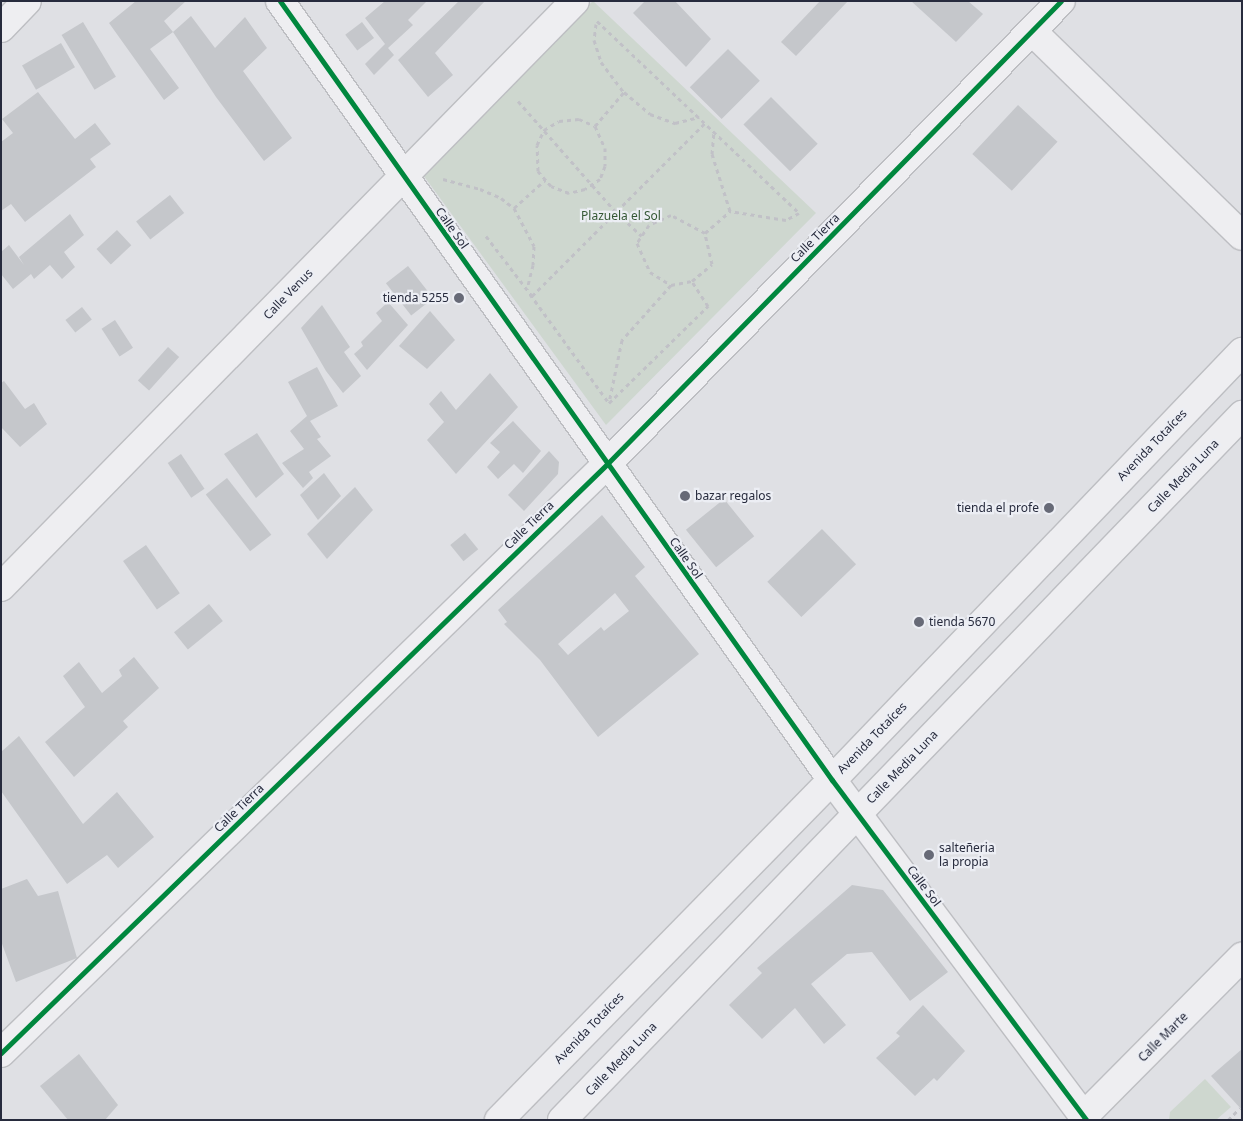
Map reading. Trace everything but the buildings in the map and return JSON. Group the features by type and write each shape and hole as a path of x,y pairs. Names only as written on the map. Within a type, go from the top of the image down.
{"street":[{"path":"1,28 27,1"},
{"name":"Calle Sol","path":"280,1 832,780 1085,1118"},
{"name":"Calle Tierra","path":"1,1053 607,464 1062,1"},
{"name":"Calle Venus","path":"1,587 403,176 583,8"},
{"path":"1032,31 1242,236"},
{"name":"Avenida Totaíces","path":"499,1120 1237,366"},
{"name":"Calle Media Luna","path":"562,1120 1242,415"},
{"name":"Calle Marte","path":"1085,1118 1242,956"}],"path":[{"path":"583,8 799,213 786,220 730,211"},
{"path":"597,20 594,40 601,62 624,92 650,114 675,123 699,117"},
{"path":"595,126 624,92"},
{"path":"516,99 616,212 642,236"},
{"path":"579,119 595,126 605,148 605,166 600,179 586,189 569,193 551,186 538,171 537,145 544,130 559,121 579,119"},
{"path":"443,179 480,189 501,198 514,208 534,246 533,265 527,289 532,296 705,123"},
{"path":"714,132 712,154 730,211"},
{"path":"439,174 449,187"},
{"path":"514,208 545,180"},
{"path":"705,233 730,211"},
{"path":"609,403 622,340 671,285 692,281 712,264 705,233 671,215 649,225 637,243 650,272 671,285"},
{"path":"485,234 609,403"},
{"path":"609,403 708,306 692,281"},
{"path":"1228,1120 1240,1108"}],"green space":[{"name":"Plazuela el Sol","path":"593,1 816,213 606,425 418,168"},
{"path":"1205,1079 1231,1107 1216,1120 1169,1120 1170,1112"}],"cycle path":[{"path":"280,1 832,780 1086,1120"},
{"path":"1,1053 607,464 1061,1"}],"place":[{"name":"tienda 5255","path":"459,298"},
{"name":"bazar regalos","path":"685,496"},
{"name":"tienda el profe","path":"1049,508"},
{"name":"tienda 5670","path":"919,622"},
{"name":"salteñeria la propia","path":"929,855"}]}
